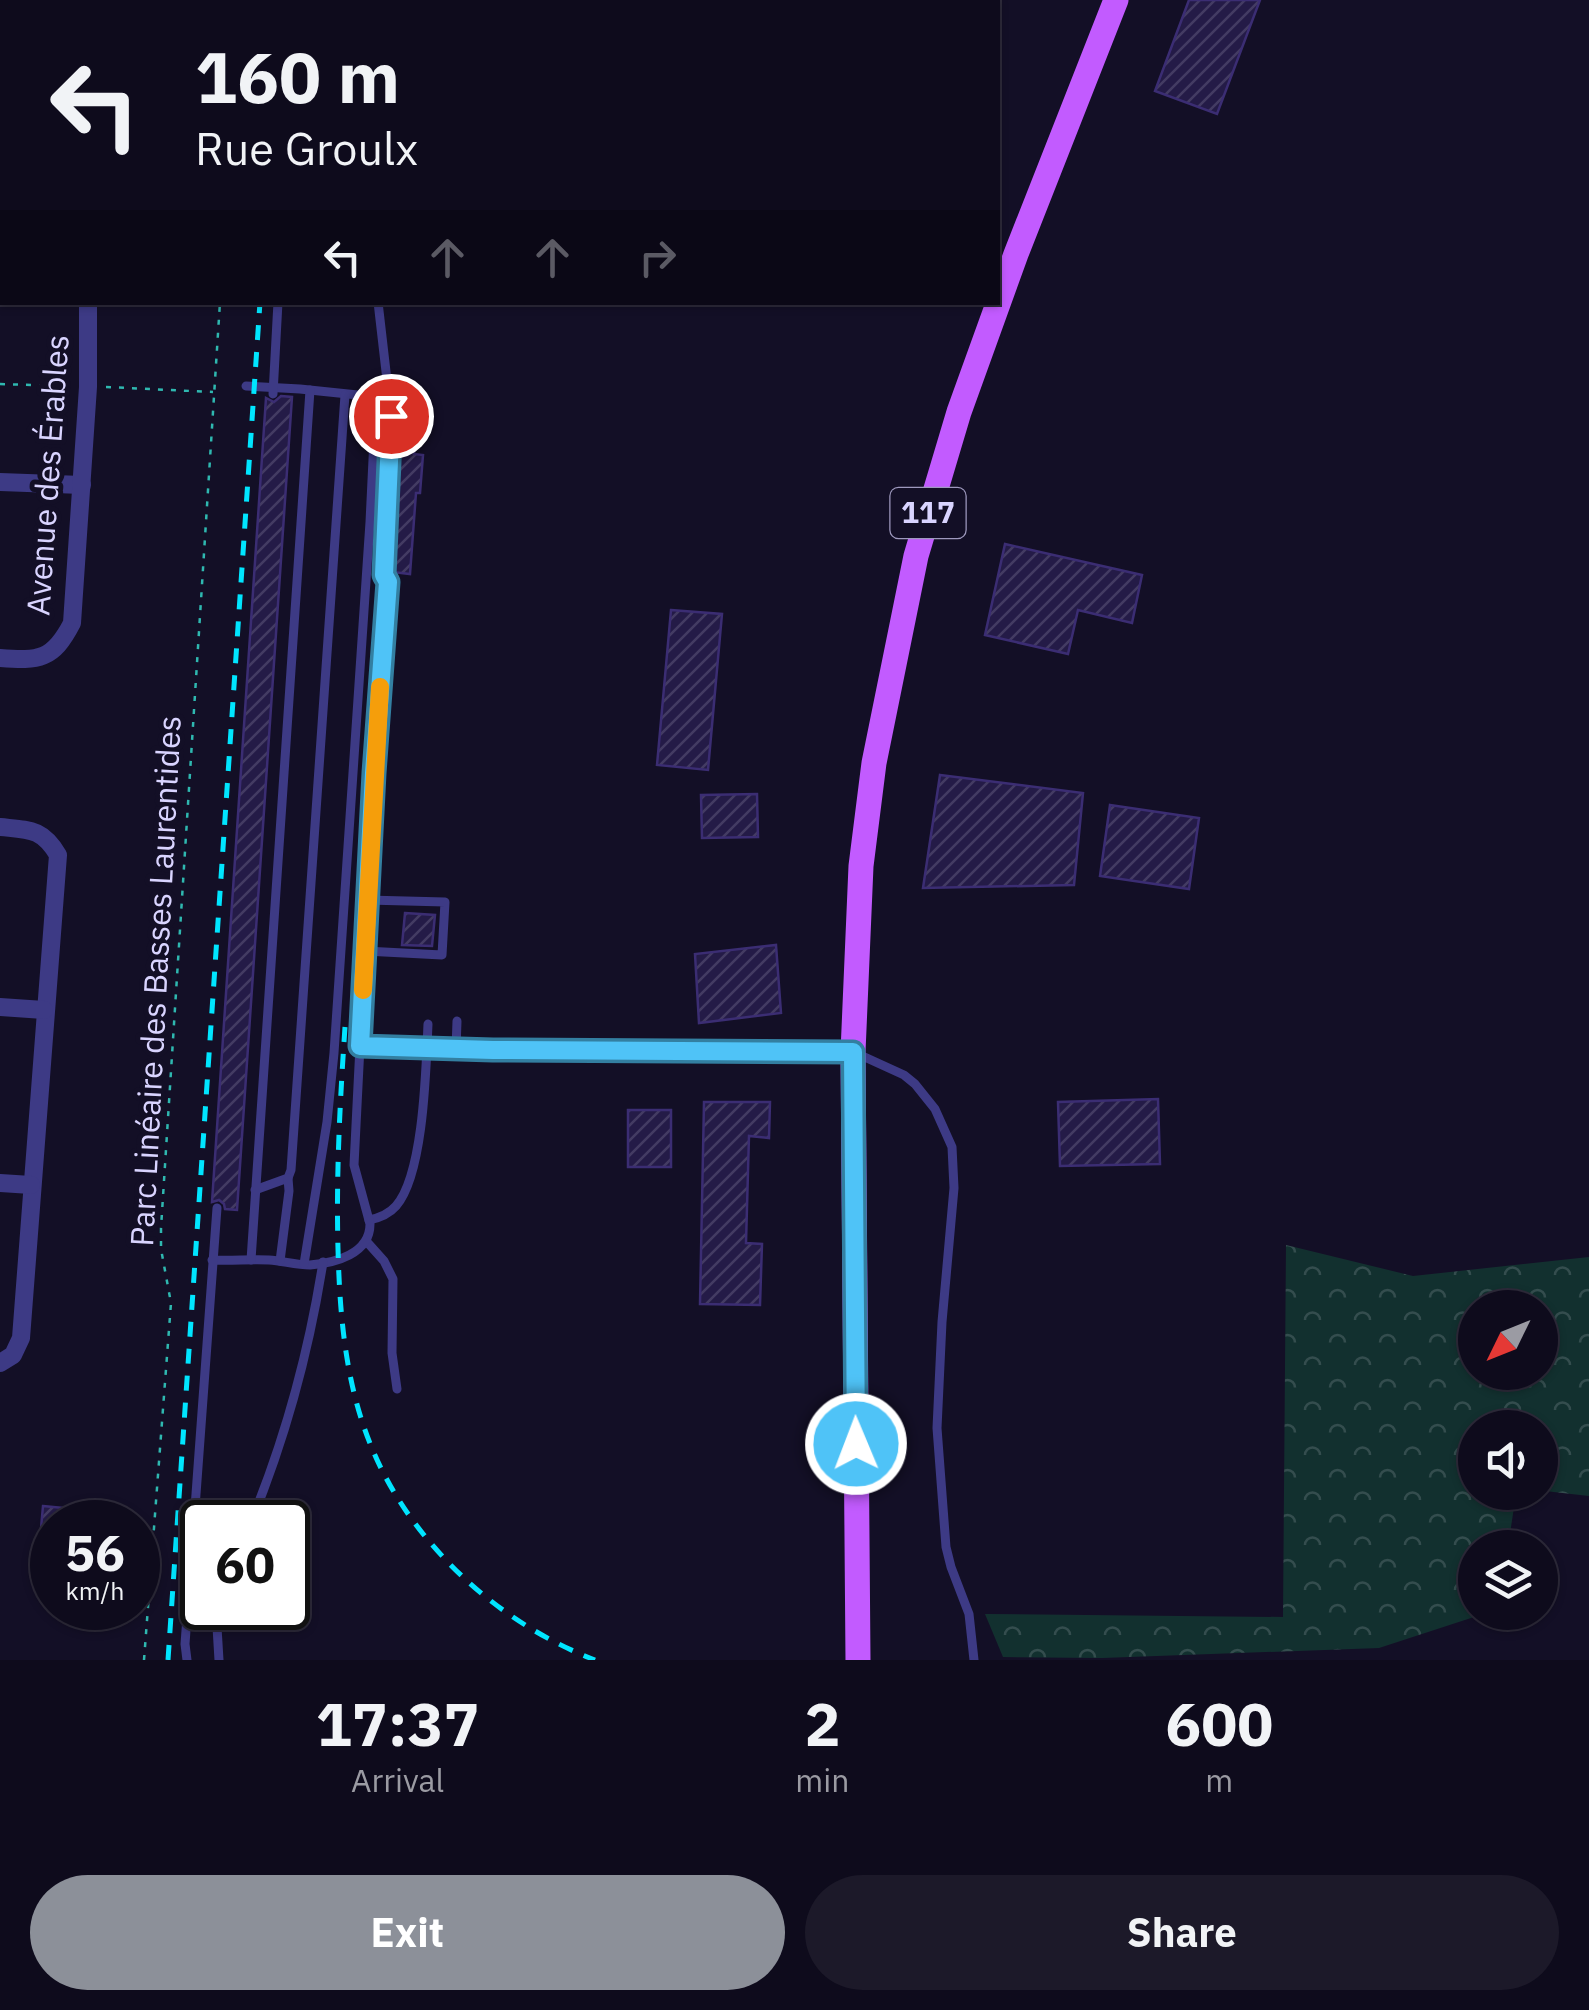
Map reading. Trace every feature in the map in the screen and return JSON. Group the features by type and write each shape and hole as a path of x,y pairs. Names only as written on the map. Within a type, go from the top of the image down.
{"main road":[{"name":"117","path":"1000,297 1116,0"},
{"name":"117","path":"858,1660 853,1052 862,866 870,790 916,556 950,440 997,305"}],"street":[{"name":"Avenue des Érables","path":"0,658 32,660 50,654 63,641 72,623 94,387 88,305"},
{"path":"0,482 82,485"},
{"path":"0,828 34,830 50,841 58,855 20,1338 14,1354 0,1363"},
{"path":"0,1007 44,1010"},
{"path":"442,1049 853,1052"},
{"path":"0,1183 31,1185"}],"lane":[{"path":"273,391 278,305"},
{"path":"212,1260 323,1262 358,1251 370,1233 354,1165 388,582 384,575 391,416 378,305"},
{"path":"246,386 389,397"},
{"path":"250,1260 310,390"},
{"path":"280,1261 292,1170 345,394"},
{"path":"304,1264 334,1053 376,397"},
{"path":"365,951 442,955 445,902 367,900"},
{"path":"369,1220 392,1211 407,1186 422,1111 442,1049 457,1022"},
{"path":"428,1024 442,1049"},
{"path":"360,1046 442,1049"},
{"path":"853,1052 904,1075 914,1084 935,1110 952,1147 954,1188 942,1322 938,1428 946,1547 969,1614 974,1660"},
{"path":"255,1190 288,1178"},
{"path":"187,1660 185,1644 217,1208"},
{"path":"367,1242 393,1279 392,1353 397,1390"},
{"path":"260,1500 293,1403 323,1262"},
{"path":"217,1630 219,1660"}],"path":[{"name":"Parc Linéaire des Basses Laurentides","path":"144,1660 171,1312 160,1240 220,305"},
{"path":"0,384 214,392"}],"green space":[{"path":"1286,1245 1413,1276 1589,1257 1589,1496 1558,1492 1558,1410 1458,1410 1458,1510 1514,1510 1511,1530 1458,1530 1458,1622 1379,1648 1102,1658 1003,1657 985,1614 1283,1617"}],"building":[{"path":"1189,0 1260,0 1217,114 1155,91"},
{"path":"281,396 292,397 237,1210 225,1209 219,1200 212,1202 266,398 274,402"},
{"path":"399,428 416,429 414,454 423,455 410,574 392,572"},
{"path":"1005,544 1142,575 1132,623 1078,610 1068,654 985,635"},
{"path":"671,610 722,614 708,770 657,765"},
{"path":"940,775 1083,793 1074,885 923,888"},
{"path":"757,794 758,837 702,838 701,795"},
{"path":"1110,805 1199,818 1189,889 1100,876"},
{"path":"405,913 435,915 432,946 402,945"},
{"path":"776,945 781,1013 699,1023 695,954"},
{"path":"1158,1099 1160,1164 1060,1166 1058,1102"},
{"path":"704,1102 770,1102 769,1138 749,1136 746,1243 762,1244 760,1305 700,1304"},
{"path":"628,1110 671,1110 671,1167 628,1167"}],"railway":[{"path":"168,1660 260,305"},
{"path":"345,1027 338,1166 340,1293 350,1376 373,1452 415,1523 477,1590 514,1618 595,1660"}],"slow traffic":[{"path":"363,990 380,687"}],"route":[{"path":"391,416 384,575 388,582 360,1046 853,1052 856,1444"}]}
